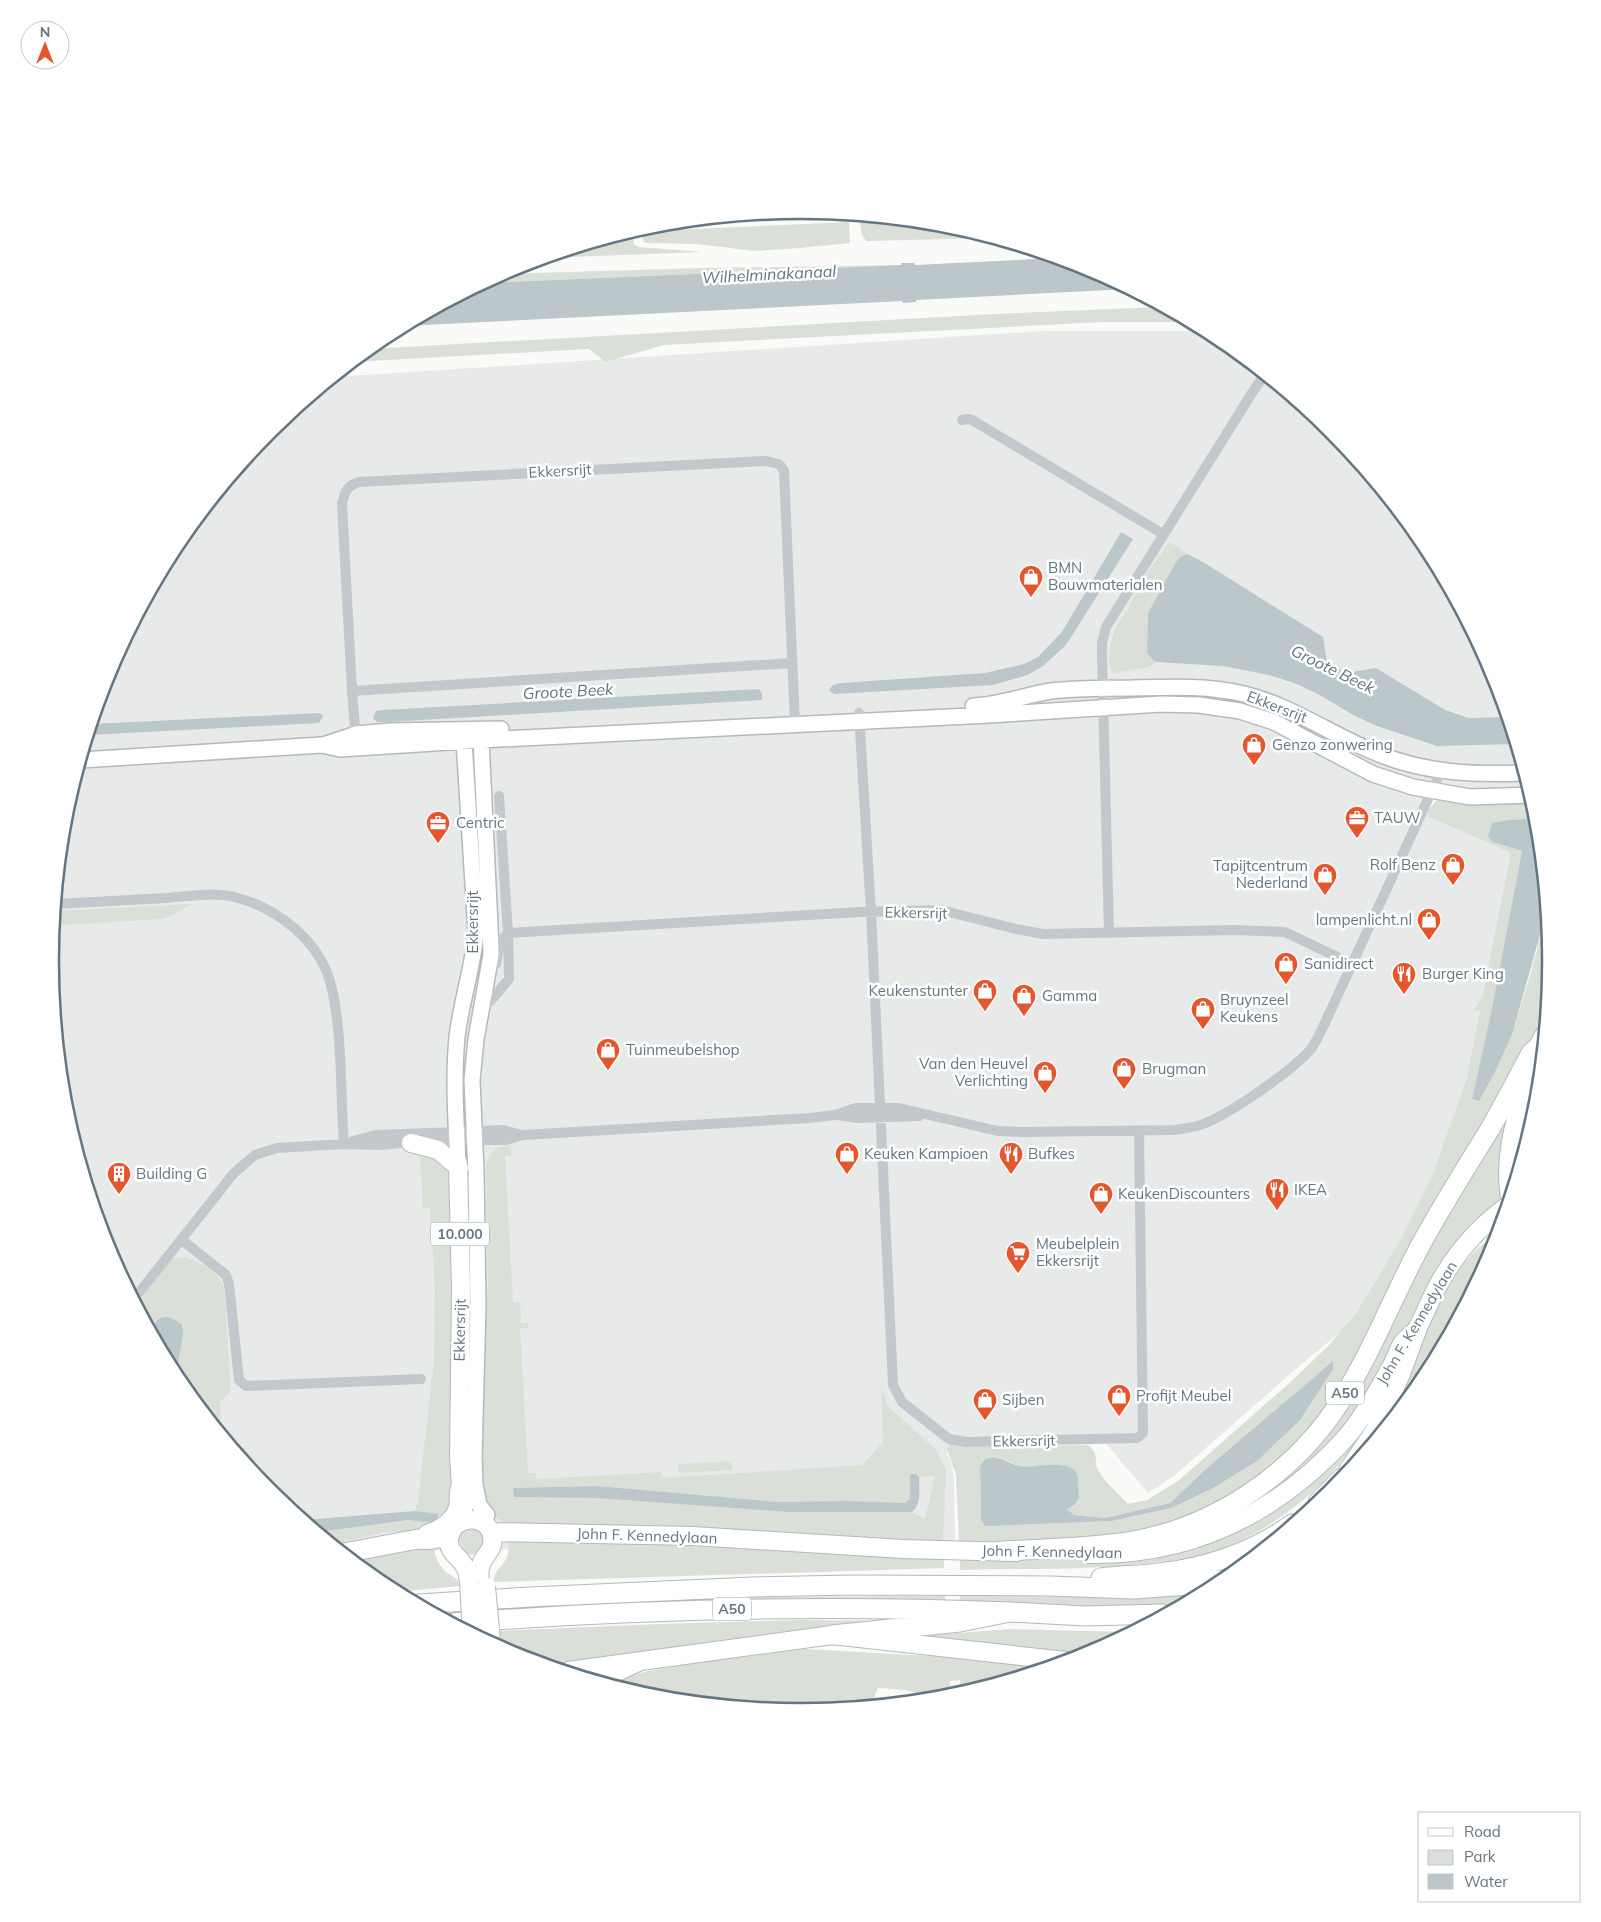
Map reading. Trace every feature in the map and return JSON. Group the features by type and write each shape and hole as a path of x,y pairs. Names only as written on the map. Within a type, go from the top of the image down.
{"highway":[{"name":"A50","path":"1002,1551 1099,1546 1130,1541 1178,1529 1232,1504 1258,1488 1282,1469 1312,1440 1340,1403 1420,1247 1537,1047"},
{"name":"A50","path":"1509,1178 1509,1167 1517,1117 1534,1068"},
{"path":"411,1143 438,1150 459,1166"},
{"name":"Ekkersrijt","path":"459,1166 461,1289 459,1448 468,1485 463,1492 476,1518"},
{"name":"John F. Kennedylaan","path":"495,1533 692,1536 903,1549 1047,1554 1132,1552 1180,1543 1208,1535 1238,1522 1270,1504 1291,1489 1330,1455 1362,1417 1390,1369 1403,1342 1417,1329 1440,1280 1451,1263 1466,1244 1497,1216"},
{"name":"A50","path":"1376,1428 1400,1375 1417,1329"},
{"path":"351,1551 418,1539 440,1529 457,1512 459,1504 458,1493 468,1485"},
{"path":"478,1581 451,1550 449,1542 450,1534 455,1526 476,1518 495,1533 492,1547 481,1565 478,1581 484,1631"},
{"path":"418,1539 425,1540 450,1534"},
{"name":"A50","path":"1050,1586 1111,1577 1158,1574 1201,1566 1251,1548 1260,1543"},
{"name":"A50","path":"430,1603 521,1597 753,1587 852,1585 1050,1586 1133,1589 1205,1583"},
{"name":"A50","path":"465,1622 758,1608 859,1608 1085,1616 1150,1614"},
{"name":"A50","path":"832,1635 960,1622 1010,1612"},
{"path":"583,1669 832,1635 1049,1659"},
{"path":"607,1676 637,1662"}],"main road":[{"name":"Ekkersrijt","path":"859,717 989,705 1052,692 1104,688 1208,688 1244,694 1280,705 1380,755 1408,764 1468,774 1518,773"},
{"name":"Ekkersrijt","path":"87,760 322,746 357,741 390,731 473,737 859,717 989,715 1161,704 1199,705 1240,711 1274,722 1373,774 1407,786 1470,797 1523,795"},
{"name":"Ekkersrijt","path":"468,1485 478,1304 473,1064 491,955 473,737"},
{"name":"Ekkersrijt","path":"459,1166 455,1075 458,1036 474,955 476,932 473,737"}],"street":[{"path":"1109,933 1102,643 1106,627 1261,380"},
{"path":"962,420 968,418 972,420 1163,534"},
{"name":"Ekkersrijt","path":"357,741 352,691 342,504 345,491 350,485 359,482 766,461 779,464 784,471 795,720"},
{"path":"352,691 792,663"},
{"name":"Ekkersrijt","path":"859,717 871,912 893,1385 902,1402 949,1438 967,1442 1099,1439 1137,1438 1143,1433 1139,1130"},
{"path":"344,1144 376,1135 474,1136 506,1140 523,1135 835,1115 857,1118 881,1112 933,1116 974,1126 1024,1132 1174,1130 1197,1126 1225,1113 1291,1068 1312,1047 1324,1025 1441,770"},
{"name":"Ekkersrijt","path":"482,1009 494,998 509,979 508,933 499,796"},
{"path":"61,904 205,895 232,897 255,904 284,921 306,940 323,961 331,984 337,1012 344,1144"},
{"name":"Ekkersrijt","path":"487,975 496,964 500,942 508,933 871,912 941,910 1016,930 1043,934 1234,930 1285,932 1352,964"},
{"path":"138,1294 234,1173 255,1155 277,1148 411,1143 457,1136"},
{"path":"182,1240 226,1275 229,1284 239,1380 246,1386 421,1379"}],"shaded area":[{"path":"1042,331 1191,331 1213,344 1290,403 1358,472 1389,509 1443,590 1466,633 1486,677 1503,723 1524,797 1434,796 1426,813 1516,850 1464,1112 1388,1292 1297,1368 1175,1475 1148,1493 1102,1439 946,1452 951,1463 954,1478 955,1543 353,1552 311,1519 243,1450 212,1413 158,1332 135,1289 115,1245 84,1153 73,1106 65,1058 60,1010 60,912 73,816 84,769 115,677 135,633 158,590 212,509 276,437 311,403 345,376"}],"green space":[{"path":"849,222 850,243 755,251 697,244 647,243 644,242 642,237 683,230"},
{"path":"860,222 897,226 965,239 866,241 862,235"},
{"path":"633,239 634,244 639,247 702,252 569,257"},
{"path":"904,265 503,282 524,273"},
{"path":"1150,307 1176,322 1102,322 664,345 605,362 589,349 365,361 382,348 995,314"},
{"path":"1170,542 1187,554 1180,557 1176,562 1148,613 1147,653 1157,662 1149,667 1112,673 1109,664 1110,647 1115,628 1128,609 1141,581"},
{"path":"1438,798 1524,800 1528,819 1509,820 1493,842 1522,851 1491,1013 1472,1099 1479,1101 1512,1035 1541,931 1540,1022 1530,1047 1338,1398 1280,1467 1203,1515 1097,1543 959,1543 956,1475 947,1449 951,1443 966,1447 1087,1445 1095,1453 1100,1474 1128,1504 1147,1500 1178,1481 1294,1379 1329,1345 1357,1312 1401,1239 1433,1174 1467,1078 1480,1011 1474,1010 1483,995 1511,853 1428,816 1427,812","holes":["1333,1361 1171,1508 1112,1521 993,1526 981,1519 980,1467 989,1457 1005,1460 1022,1467 1063,1465 1067,1509 1074,1515 1105,1518 1170,1503 1207,1468"]},
{"path":"192,904 164,919 60,925 59,944 60,911"},
{"path":"1516,1088 1503,1198 1463,1237 1434,1274 1386,1368 1328,1450 1240,1517 1179,1532 1316,1440"},
{"path":"1531,1090 1525,1119 1529,1094"},
{"path":"511,1145 512,1155 505,1156 513,1302 520,1302 521,1323 528,1323 528,1328 520,1328 528,1473 536,1473 536,1479 661,1472 663,1478 862,1465 883,1442 881,1371 882,1389 888,1406 936,1450 946,1470 943,1542 513,1526 496,1518 486,1506 481,1493 481,1363 488,1286 486,1168 493,1151","holes":["915,1474 919,1477 935,1476 925,1519 912,1512 789,1512 597,1498 514,1497 513,1488 597,1486 777,1502 846,1501 905,1503 910,1498 910,1487"]},
{"path":"420,1150 431,1151 453,1175 455,1502 445,1516 415,1511 418,1502 434,1360 435,1289 430,1208 423,1208"},
{"path":"1488,1240 1466,1289 1443,1332 1397,1402 1415,1353 1435,1309 1460,1269"},
{"path":"185,1257 196,1261 218,1277 224,1287 231,1391 220,1402 221,1423 178,1364 183,1334 154,1324 141,1299 172,1259"},
{"path":"1366,1425 1340,1463 1299,1504 1249,1537 1214,1552 1179,1560 1108,1567 960,1570 960,1557 1098,1558 1210,1538"},
{"path":"731,1461 732,1470 679,1473 678,1464"},
{"path":"408,1520 435,1523 419,1531 386,1532 341,1542 326,1531"},
{"path":"472,1527 481,1532 484,1541 478,1553 472,1555 465,1553 457,1537 461,1531"},
{"path":"647,1541 944,1557 944,1568 494,1582 496,1572 507,1557 509,1542"},
{"path":"432,1545 441,1566 456,1579 460,1586 409,1591 363,1559"},
{"path":"1189,1593 1161,1609 1133,1610 961,1604 960,1596 1134,1597"},
{"path":"945,1596 945,1602 527,1612 456,1617 445,1611 527,1606 752,1597"},
{"path":"801,1620 909,1621 576,1667 499,1638 498,1631"},
{"path":"1011,1629 1116,1632 1060,1655 903,1637"},
{"path":"804,1649 949,1657 1031,1665 960,1684 960,1680 950,1681 950,1687 916,1693 906,1690 878,1688 874,1698 800,1703 704,1696 616,1679 654,1670"}],"water":[{"name":"Wilhelminakanaal","path":"1039,259 1115,290 916,300 916,302 903,303 902,301 420,325 472,296 503,282 901,265 901,263 914,263 915,265"},
{"path":"1121,532 1133,539 1066,645 1043,666 1028,675 993,685 834,694 829,690 833,685 842,683 985,673 1024,664 1038,657 1062,632"},
{"name":"Groote Beek","path":"1187,554 1203,562 1323,637 1327,662 1346,673 1376,668 1445,710 1469,718 1501,717 1509,744 1437,746 1377,726 1297,684 1269,675 1223,666 1157,662 1147,653 1148,613 1180,557"},
{"path":"759,689 762,693 762,700 388,722 377,722 373,718 376,711 383,710"},
{"path":"320,713 323,716 319,723 94,735 98,724"},
{"path":"1528,819 1536,864 1541,930 1512,1035 1479,1101 1472,1099 1491,1013 1522,851 1493,842 1488,836 1492,823"},
{"path":"168,1317 182,1324 183,1334 178,1364 154,1324 160,1318"},
{"path":"1333,1361 1333,1369 1300,1420 1257,1461 1213,1488 1171,1508 1112,1521 985,1526 981,1519 980,1467 983,1461 988,1458 998,1458 1026,1467 1068,1466 1074,1470 1078,1478 1079,1498 1074,1505 1067,1509 1074,1515 1105,1518 1170,1503 1207,1468"},
{"path":"910,1474 915,1474 919,1477 919,1500 912,1512 789,1512 597,1498 514,1497 513,1488 597,1486 777,1502 846,1501 905,1503 910,1498"},
{"path":"415,1511 439,1514 435,1523 408,1520 326,1531 311,1519"}],"place":[{"name":"BMN Bouwmaterialen","path":"1031,598"},
{"name":"Genzo zonwering","path":"1254,766"},
{"name":"TAUW","path":"1357,839"},
{"name":"Centric","path":"438,844"},
{"name":"Rolf Benz","path":"1453,886"},
{"name":"Tapijtcentrum Nederland","path":"1325,896"},
{"name":"lampenlicht.nl","path":"1429,941"},
{"name":"Sanidirect","path":"1286,985"},
{"name":"Burger King","path":"1404,995"},
{"name":"Keukenstunter","path":"985,1012"},
{"name":"Gamma","path":"1024,1017"},
{"name":"Bruynzeel Keukens","path":"1203,1030"},
{"name":"Tuinmeubelshop","path":"608,1071"},
{"name":"Brugman","path":"1124,1090"},
{"name":"Van den Heuvel Verlichting","path":"1045,1094"},
{"name":"Keuken Kampioen","path":"847,1175"},
{"name":"Bufkes","path":"1011,1175"},
{"name":"Building G","path":"119,1195"},
{"name":"IKEA","path":"1277,1211"},
{"name":"KeukenDiscounters","path":"1101,1215"},
{"name":"Meubelplein Ekkersrijt","path":"1018,1274"},
{"name":"Profijt Meubel","path":"1119,1417"},
{"name":"Sijben","path":"985,1421"}]}
